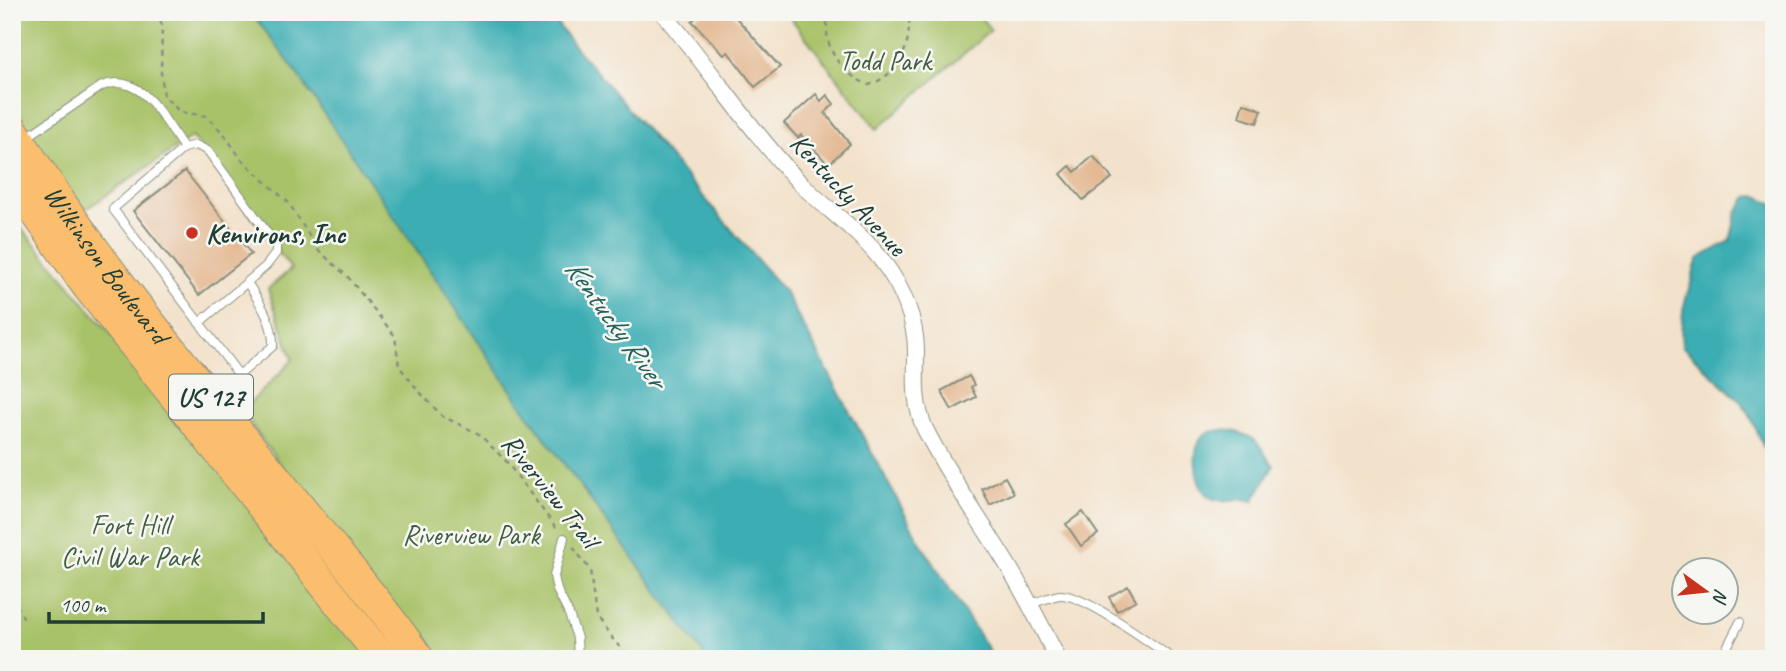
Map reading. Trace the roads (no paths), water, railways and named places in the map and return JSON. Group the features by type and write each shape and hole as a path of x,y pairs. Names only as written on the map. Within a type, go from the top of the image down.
{"highway":[{"name":"Wilkinson Boulevard","path":"14,135 117,279 200,407 383,659"},
{"name":"Wilkinson Boulevard","path":"12,179 86,285 367,590 419,659"}],"street":[{"name":"Kentucky Avenue","path":"668,14 739,111 799,182 883,262 907,305 914,327 914,391 925,428 1029,604 1058,659"}],"lane":[{"path":"14,135 102,86 120,82 133,86 148,98 184,148"},
{"path":"199,323 272,260 276,253 274,240 208,151 196,145 184,148 113,209 199,323 239,375"},
{"path":"200,407 273,346 271,327 265,312 247,282"},
{"path":"564,538 554,576 556,590 569,614 577,638 578,659"},
{"path":"1029,604 1061,595 1075,598 1173,659"},
{"path":"1721,659 1738,626"}],"water":[{"name":"Kentucky River","path":"251,12 549,12 569,40 785,292 920,542 994,659 707,659 521,405 294,69"},
{"path":"1758,196 1774,204 1774,472 1769,466 1768,457 1749,413 1740,401 1682,346 1681,338 1683,308 1698,259 1730,241 1737,212 1747,197"},
{"path":"1223,430 1248,436 1260,446 1274,465 1253,501 1211,498 1199,481 1196,462 1198,445 1207,433"}],"place":[{"name":"Kenvirons, Inc","path":"192,233"}],"park label":[{"name":"Todd Park","path":"885,60"},
{"name":"Riverview Park","path":"471,534"},
{"name":"Fort Hill Civil War Park","path":"130,540"}]}
